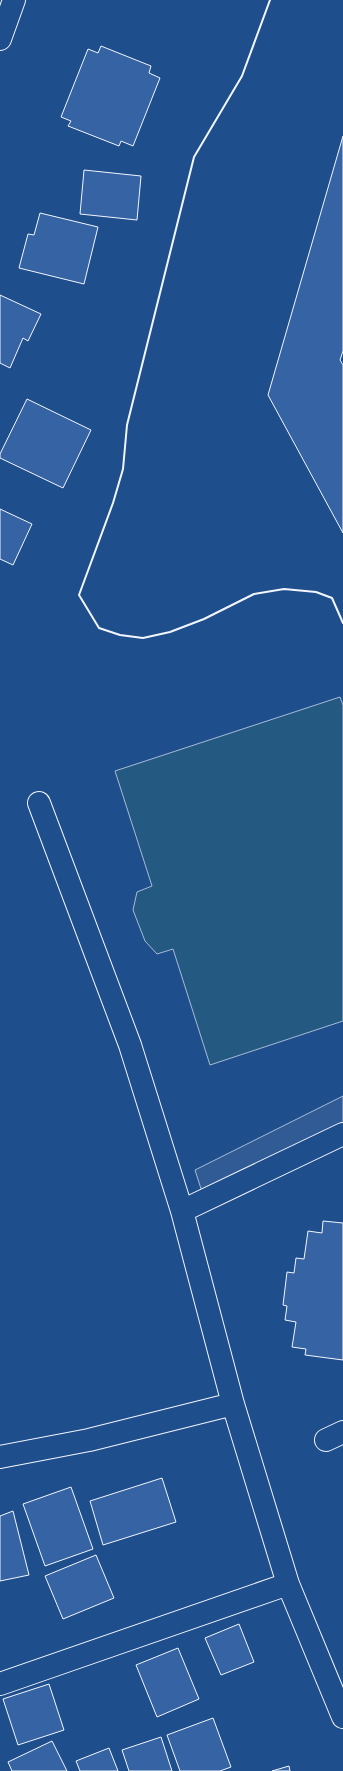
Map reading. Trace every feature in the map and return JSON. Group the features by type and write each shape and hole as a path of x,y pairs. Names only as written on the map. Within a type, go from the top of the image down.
{"street":[{"path":"0,39 14,0"},
{"path":"39,803 130,1045 182,1211 233,1404 288,1584 343,1717"},
{"path":"182,1211 343,1134"},
{"path":"0,1456 89,1440 233,1404"},
{"path":"0,1684 288,1584"}],"shaded area":[{"path":"340,697 343,705 343,1021 210,1065 173,949 157,954 145,941 133,910 137,892 152,886 115,771"},
{"path":"343,1096 343,1125 203,1195 195,1170"}],"building":[{"path":"101,46 151,66 149,73 160,78 133,146 121,141 119,146 68,126 71,121 61,117 88,49 98,53"},
{"path":"343,136 343,351 340,360 343,365 343,533 268,395"},
{"path":"84,170 141,176 137,220 80,214"},
{"path":"40,213 98,227 84,284 19,268 28,234 34,235"},
{"path":"0,295 41,314 28,341 23,338 10,368 0,363"},
{"path":"27,399 91,430 63,488 0,458 0,454"},
{"path":"0,509 32,524 13,565 0,559"},
{"path":"323,1221 343,1223 343,1360 305,1355 306,1349 292,1347 296,1322 285,1320 287,1306 283,1305 287,1272 294,1273 296,1258 304,1259 308,1231 322,1233"},
{"path":"162,1478 176,1522 103,1545 90,1501"},
{"path":"71,1487 93,1549 45,1566 23,1504"},
{"path":"13,1511 29,1575 0,1581 0,1516"},
{"path":"96,1555 114,1598 63,1619 45,1576"},
{"path":"239,1624 254,1662 221,1675 205,1638"},
{"path":"178,1648 199,1699 157,1717 136,1665"},
{"path":"49,1684 64,1730 18,1745 3,1699"},
{"path":"213,1718 231,1767 220,1771 180,1771 167,1735"},
{"path":"161,1737 172,1771 129,1771 122,1750"},
{"path":"52,1741 67,1771 12,1771 8,1762"},
{"path":"109,1748 118,1771 80,1771 76,1761"},
{"path":"289,1766 290,1771 272,1771"}],"wall":[{"path":"270,0 242,76 194,157 127,425 123,469 113,503 79,595 99,628 120,635 143,638 170,632 204,619 254,594 284,589 316,592 332,598 343,623"}]}
